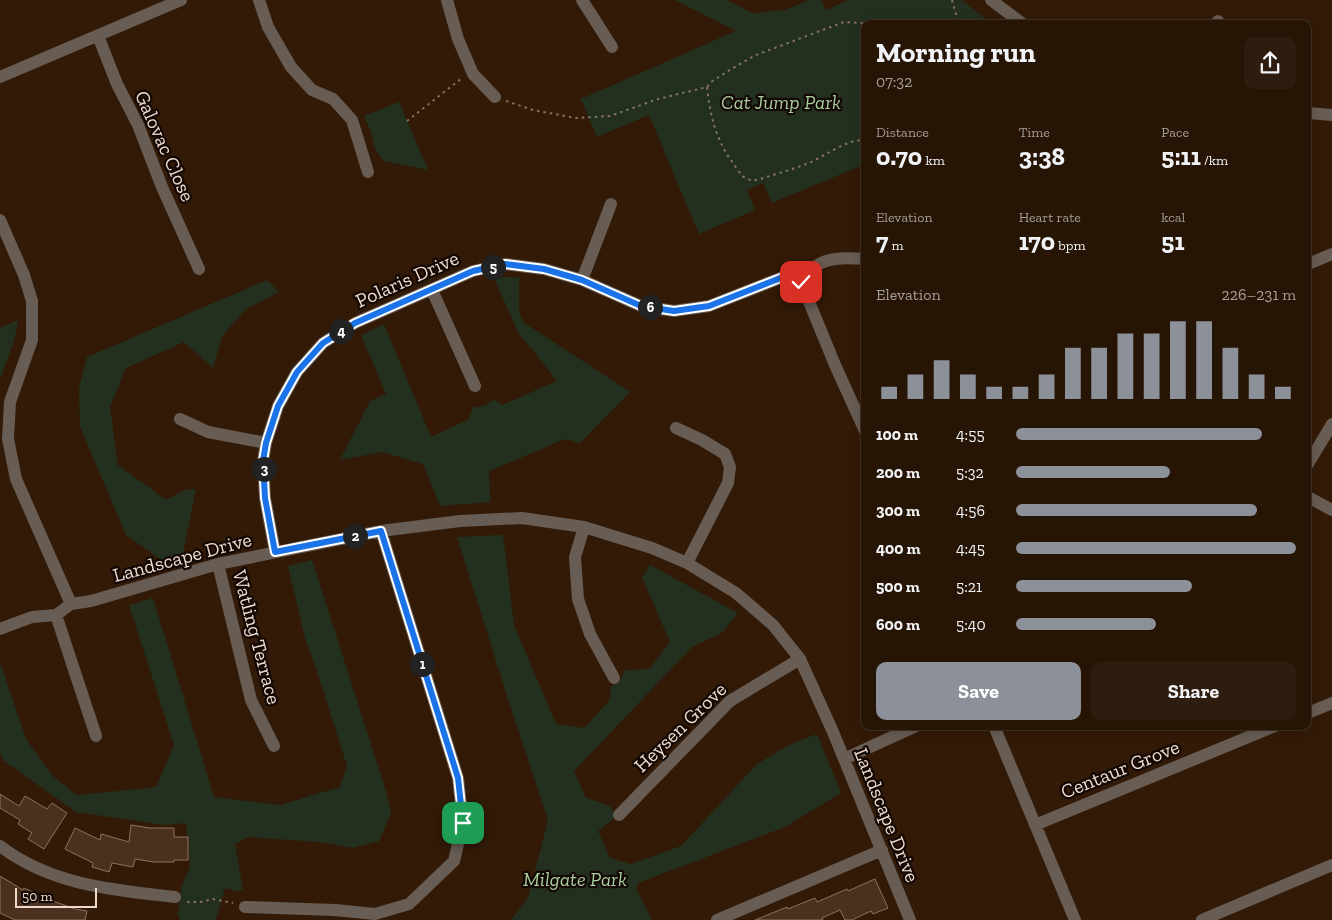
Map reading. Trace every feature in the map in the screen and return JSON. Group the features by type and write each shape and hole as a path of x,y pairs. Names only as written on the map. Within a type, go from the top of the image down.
{"street":[{"path":"259,0 268,28 291,67 312,90 333,99 352,120 368,172"},
{"path":"447,0 458,39 472,71 495,97"},
{"path":"582,0 612,47"},
{"path":"991,0 1018,20"},
{"path":"0,76 98,36 173,2"},
{"name":"Galovac Close","path":"98,36 117,84 138,126 162,187 200,269"},
{"path":"1311,112 1332,115"},
{"path":"582,280 611,204"},
{"path":"0,220 24,275 32,301 32,340 10,402 8,439 16,479 71,604"},
{"path":"1311,263 1332,254"},
{"path":"861,259 829,260 812,269 801,282 861,422"},
{"name":"Polaris Drive","path":"275,552 265,498 263,461 266,443 278,406 297,372 323,343 355,323 473,271 505,264 544,269 582,280 641,306 674,311 709,306 783,277 793,278 801,282"},
{"path":"432,290 475,386"},
{"path":"180,419 208,432 266,443"},
{"path":"1311,459 1332,424"},
{"path":"676,428 702,440 725,454 730,467 728,483 687,563"},
{"path":"1311,499 1332,510"},
{"name":"Landscape Drive","path":"56,615 71,604 91,601 218,564 381,531 460,521 522,518 584,527 652,548 687,563 736,593 773,625 800,659 834,732 910,920"},
{"path":"584,527 575,557 578,599 590,634 614,678"},
{"path":"245,907 335,910 375,914 409,904 454,861 463,823 458,778 381,531"},
{"name":"Watling Terrace","path":"218,564 251,700 274,746"},
{"path":"0,628 32,617 56,615 96,736"},
{"name":"Heysen Grove","path":"619,815 730,701 800,659"},
{"path":"1311,712 1332,703"},
{"path":"844,758 907,730"},
{"path":"996,730 1075,920"},
{"name":"Centaur Grove","path":"1035,825 1265,730"},
{"path":"0,846 7,852 38,869 68,881 103,889 174,898"},
{"path":"717,920 882,850"},
{"path":"1202,920 1332,865"}],"path":[{"path":"952,0 958,20"},
{"path":"495,97 533,110 576,118 610,116 658,99 707,87 711,82 733,68 756,56 844,22 861,23"},
{"path":"407,121 472,71"},
{"path":"707,87 712,120 718,137 738,171 746,179 755,180 789,170 855,140 861,140"},
{"path":"174,898 187,902 213,899 245,907"}],"green space":[{"name":"Cat Jump Park","path":"675,0 727,0 752,13 784,10 809,0 821,0 826,10 848,0 962,0 987,20 861,20 861,166 772,203 763,183 747,190 755,210 699,234 649,115 597,137 581,99 736,31"},
{"path":"399,102 428,170 384,161 375,149 371,132 364,116"},
{"path":"519,277 519,312 523,322 630,392 580,443 565,439 489,471 490,502 440,506 423,464 382,452 340,460 370,401 386,394 361,335 384,324 431,437 469,419 473,407 485,405 494,399 502,405 557,381 518,332 494,278"},
{"path":"267,280 279,292 246,309 222,336 213,368 184,342 126,368 110,407 118,465 166,500 185,490 196,489 182,557 163,561 126,535 80,427 79,388 87,357"},
{"path":"18,320 13,344 0,380 0,328"},
{"name":"Milgate Park","path":"503,535 514,625 556,724 584,728 609,701 611,686 620,681 624,671 650,668 670,642 642,577 650,565 738,613 723,632 692,647 574,771 586,798 611,806 615,818 598,831 610,858 631,864 681,846 757,764 791,744 817,734 841,793 785,827 638,883 636,889 652,920 511,920 528,898 548,820 457,537"},
{"path":"312,560 385,788 391,814 379,841 352,848 319,842 248,837 235,844 243,889 238,892 225,888 216,920 180,920 177,912 180,909 181,888 190,867 186,823 164,825 76,812 4,761 0,753 0,662 26,739 53,776 76,795 156,787 174,745 129,605 153,598 214,797 280,805 340,787 347,766 305,638 288,566"}],"building":[{"path":"0,794 19,806 25,796 47,809 52,803 67,813 44,849 28,839 32,833 18,824 20,820 0,808"},
{"path":"131,825 150,828 174,828 174,837 188,837 188,860 154,862 135,859 133,867 112,863 109,872 92,867 93,863 65,849 75,828 100,840 101,834 129,842"},
{"path":"0,876 23,890 24,888 36,895 75,909 87,911 85,920 15,920 0,913"},
{"path":"875,879 888,908 873,914 871,911 852,920 845,920 840,910 822,918 823,920 755,920 815,898 817,902"}],"route":[{"path":"463,823 458,778 381,531 275,552 265,498 263,461 266,443 278,406 297,372 323,343 355,323 473,271 505,264 544,269 582,280 641,306 674,311 709,306 783,277 793,278 801,282"}]}
